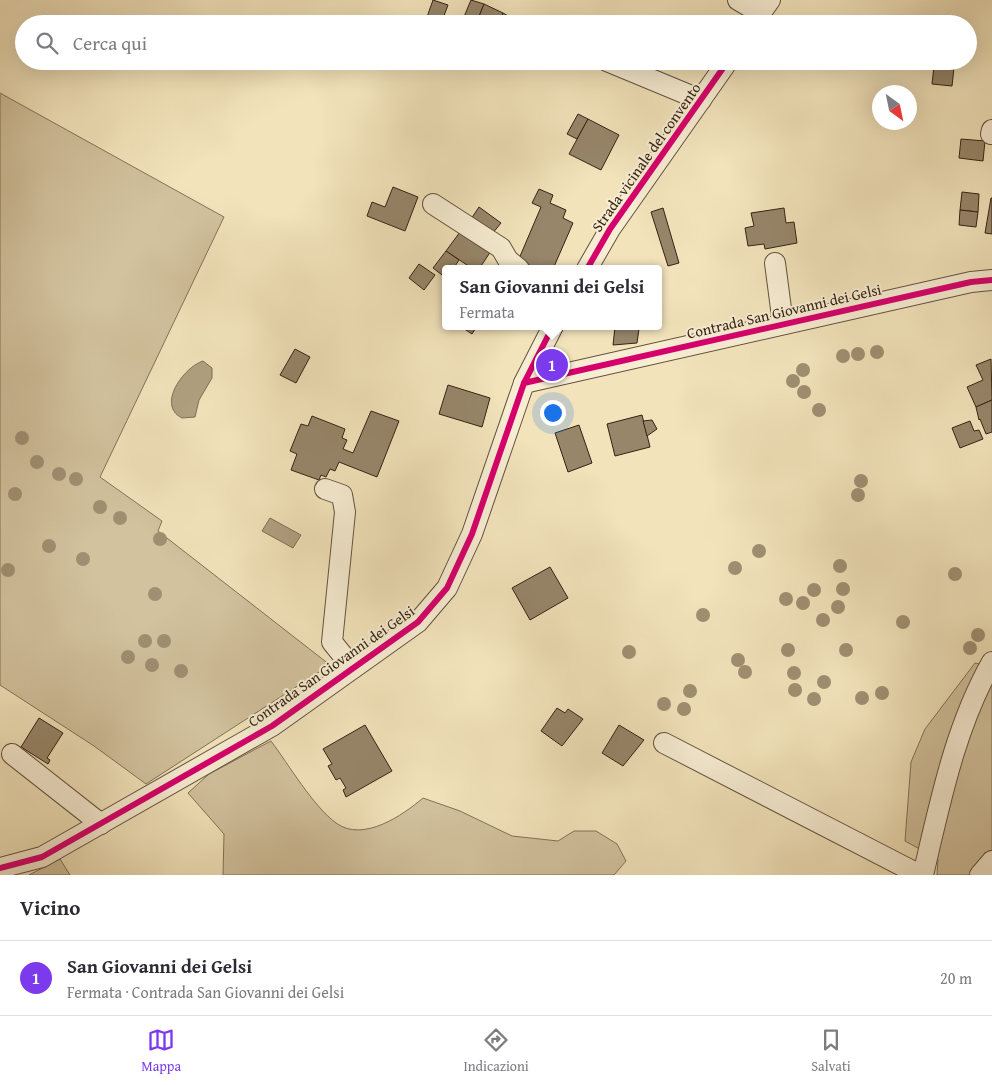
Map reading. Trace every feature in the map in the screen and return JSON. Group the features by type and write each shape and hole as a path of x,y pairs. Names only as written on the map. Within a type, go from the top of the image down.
{"street":[{"path":"738,0 761,12"},
{"path":"629,70 701,100"},
{"name":"Strada vicinale del convento","path":"589,265 610,229 722,70"},
{"path":"433,204 501,248 508,260 514,265"},
{"path":"775,264 783,324"},
{"name":"Contrada San Giovanni dei Gelsi","path":"0,868 42,857 272,726 418,622 447,588 472,534 524,383 971,282 992,280"},
{"path":"524,383 551,330"},
{"path":"325,488 342,495 345,512 332,642 353,668"},
{"path":"664,743 922,875 951,760 981,682 992,662"},
{"path":"12,754 101,824"},
{"path":"980,875 992,861"}],"shaded area":[{"path":"0,93 224,217 100,477 162,521 158,531 330,665 146,784 94,746 0,685"},
{"path":"203,361 212,368 212,378 199,400 195,417 182,418 175,412 172,396 181,378"},
{"path":"270,518 301,535 293,548 262,531"},
{"path":"975,663 992,666 992,875 937,875 938,859 905,841 911,762 925,729"},
{"path":"271,741 327,816 347,828 358,830 382,824 394,819 423,798 460,811 512,836 558,841 574,831 596,831 617,844 626,861 614,875 223,875 224,834 188,793 209,774"},
{"path":"60,859 70,875 29,875"}],"building":[{"path":"433,0 448,5 444,15 428,15"},
{"path":"471,0 484,4 480,15 465,15"},
{"path":"484,4 503,13 502,15 480,15"},
{"path":"934,70 954,70 952,86 932,84"},
{"path":"578,114 588,119 577,139 567,134"},
{"path":"588,119 619,135 601,170 569,154"},
{"path":"961,139 985,141 983,161 959,158"},
{"path":"393,187 418,197 405,231 367,216 372,202 385,207"},
{"path":"539,189 553,195 550,203 566,210 563,218 573,223 555,265 526,265 518,261 541,207 532,203"},
{"path":"962,192 979,194 978,212 960,210"},
{"path":"992,198 992,234 985,233"},
{"path":"479,207 501,223 492,234 471,219"},
{"path":"663,208 679,263 668,266 651,212"},
{"path":"784,208 786,223 794,222 797,243 765,249 764,244 748,246 745,228 754,226 751,213"},
{"path":"960,210 978,212 976,227 959,225"},
{"path":"460,232 491,251 482,265 467,265 446,251"},
{"path":"446,251 459,260 456,265 442,265 442,275 433,268"},
{"path":"419,264 435,275 424,290 409,278"},
{"path":"466,330 474,330 472,334"},
{"path":"615,330 639,330 637,343 613,345"},
{"path":"295,349 310,357 296,383 280,375"},
{"path":"991,359 992,400 976,407 967,387 983,380 976,365"},
{"path":"448,385 490,398 482,427 439,414"},
{"path":"992,400 992,432 986,434 979,420 976,407"},
{"path":"371,411 399,421 377,477 339,462 335,471 330,469 326,477 321,475 319,480 291,470 297,454 290,451 301,424 308,426 312,416 345,429 342,438 347,440 343,449 353,453"},
{"path":"642,415 650,447 615,456 607,424"},
{"path":"652,420 657,429 647,436 643,421"},
{"path":"970,421 974,431 979,430 983,439 960,448 952,428"},
{"path":"579,425 592,463 568,472 555,433"},
{"path":"550,567 568,598 530,620 512,588"},
{"path":"557,708 565,713 568,709 583,719 562,746 541,731"},
{"path":"39,718 63,733 47,758 50,760 48,764 21,747"},
{"path":"365,725 392,771 346,797 343,790 346,788 340,778 336,780 328,766 332,764 323,749"},
{"path":"619,725 644,740 623,766 602,753"}],"cycle path":[{"path":"589,265 610,229 722,70"},
{"path":"524,383 971,282 992,280"},
{"path":"0,868 42,857 272,726 418,622 447,588 472,534 524,383 551,330"}],"place":[{"name":"San Giovanni dei Gelsi","path":"552,365"}]}
